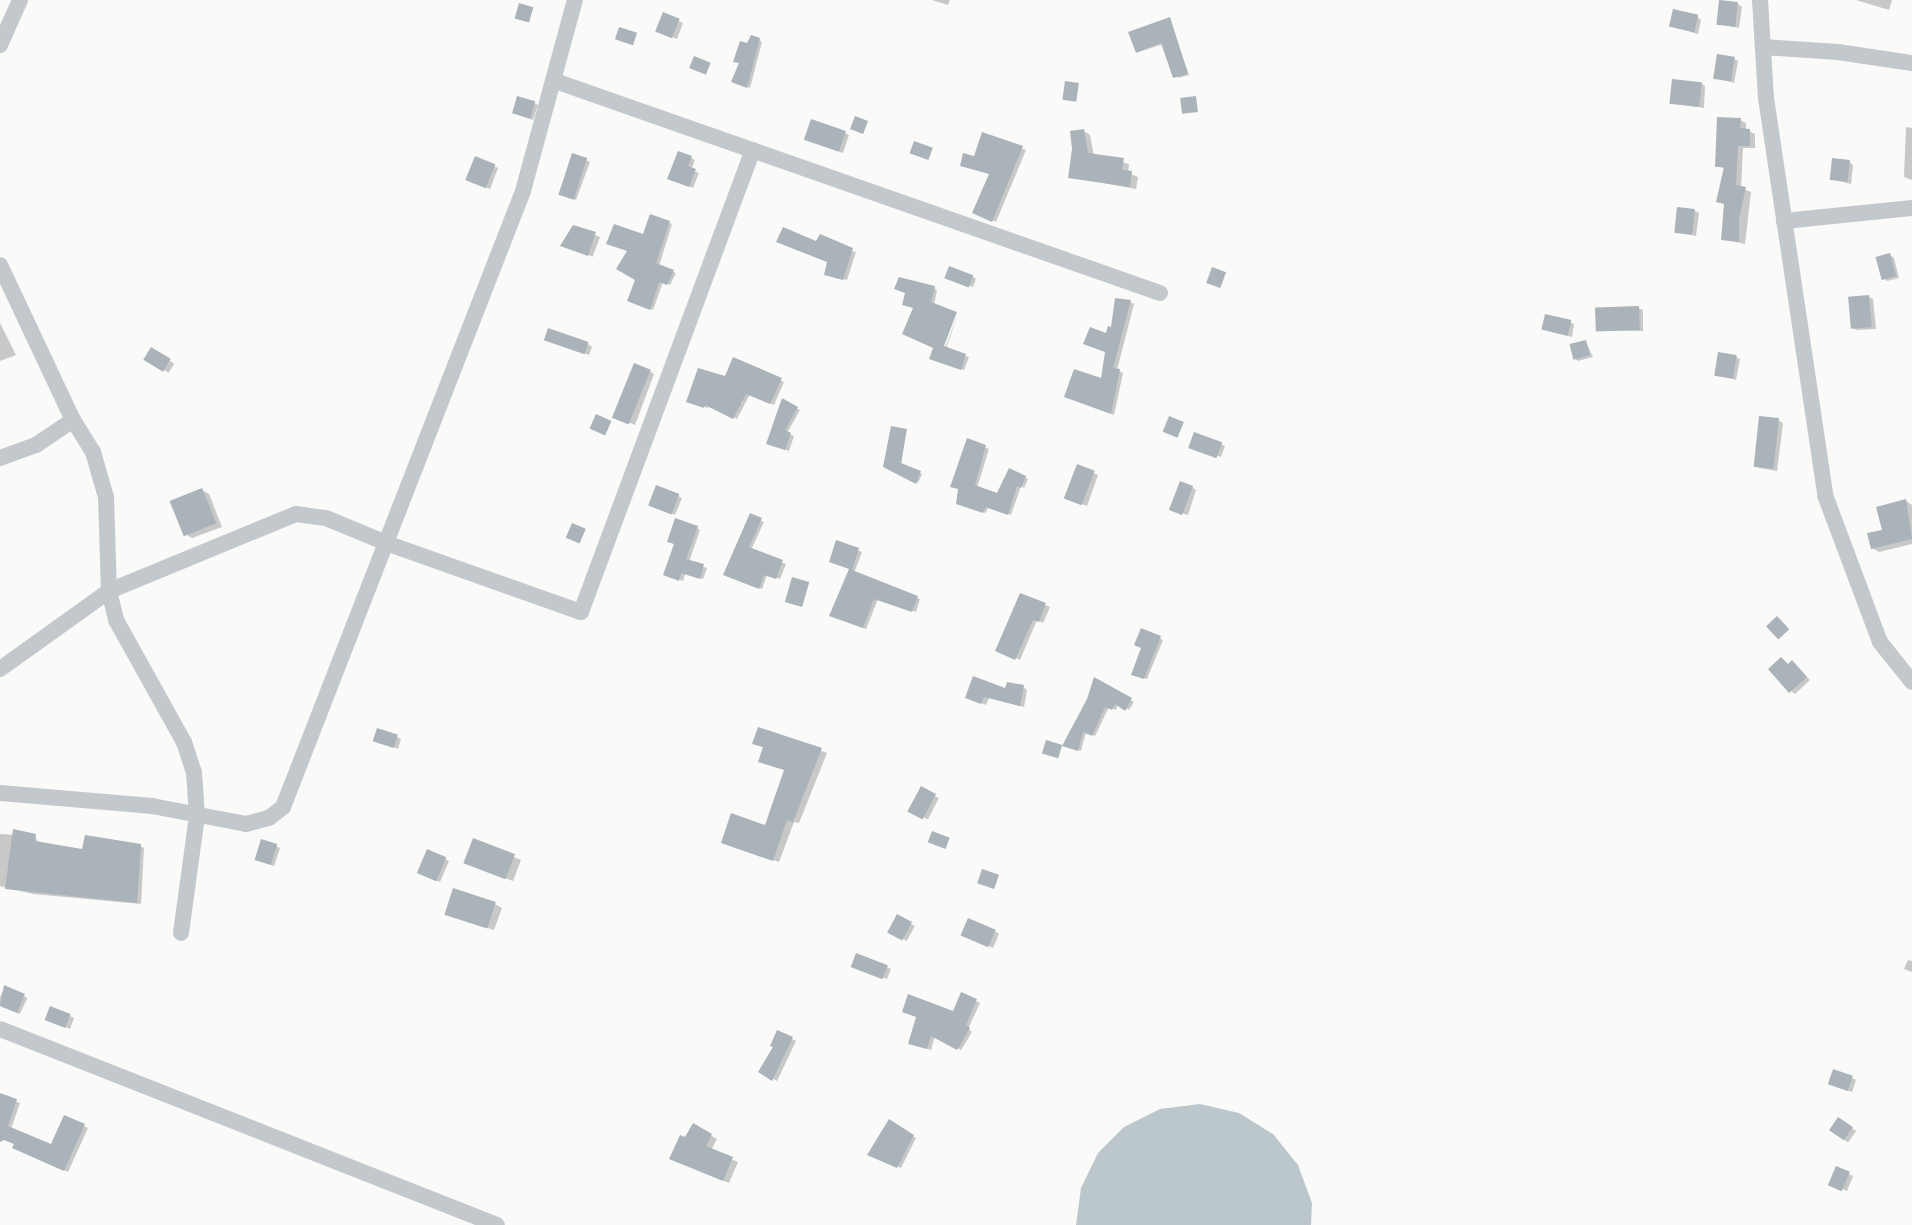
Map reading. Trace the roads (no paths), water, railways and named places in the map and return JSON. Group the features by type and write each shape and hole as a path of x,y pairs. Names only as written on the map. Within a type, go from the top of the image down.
{"street":[{"path":"0,45 4,22 20,0"},
{"path":"0,793 152,806 246,824 269,818 283,807 523,191 575,0"},
{"path":"1760,0 1766,98 1825,495 1880,642 1912,682"},
{"path":"1763,47 1838,52 1912,63"},
{"path":"555,81 1160,293"},
{"path":"0,669 109,591 296,514 326,518 386,543 581,612 753,150"},
{"path":"1784,221 1912,208"},
{"path":"0,265 5,289 93,452 106,497 109,591 116,620 184,742 194,772 197,816 181,933"},
{"path":"0,458 36,445 73,420"},
{"path":"0,1029 497,1225"}]}
